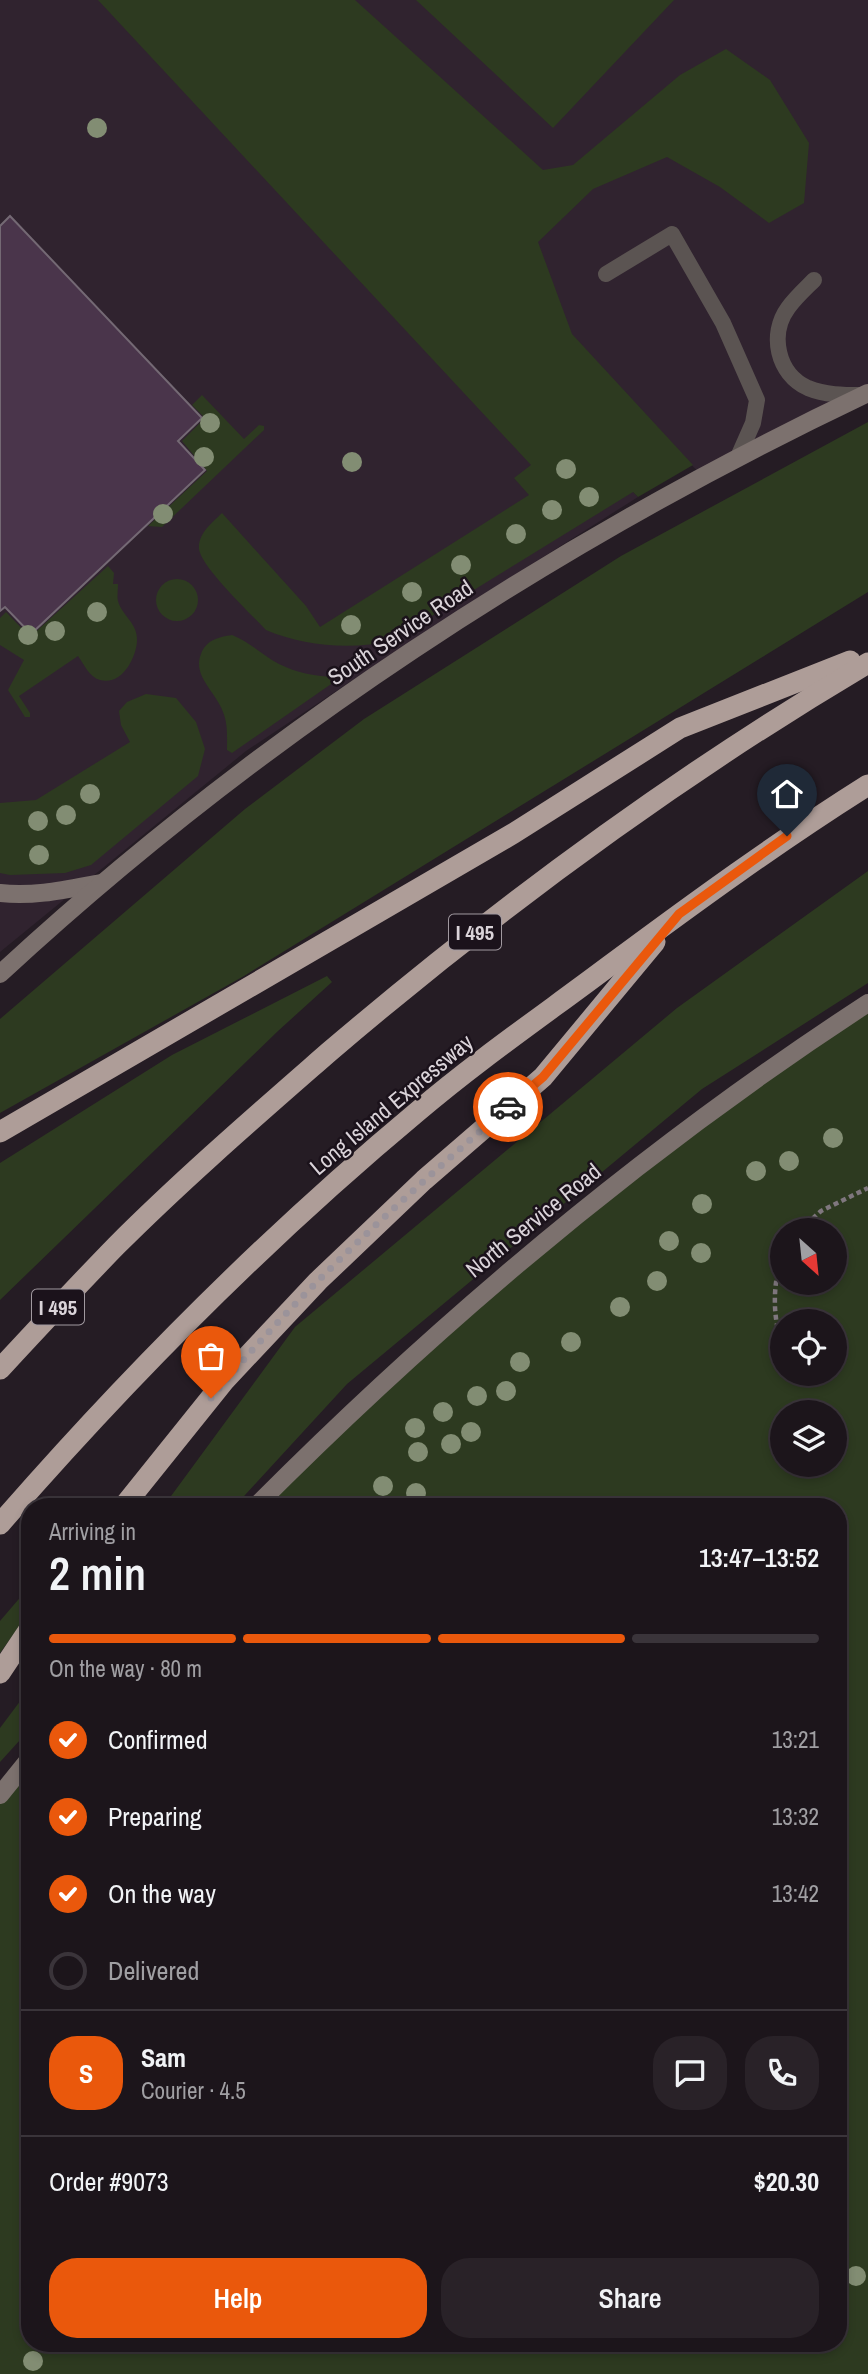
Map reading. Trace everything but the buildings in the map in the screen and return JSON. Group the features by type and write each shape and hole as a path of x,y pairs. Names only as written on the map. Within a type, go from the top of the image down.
{"highway":[{"path":"0,1132 514,833 680,728 868,654"},
{"name":"I 495","path":"0,1369 116,1246 210,1157 406,987 491,918 591,844 800,703 868,663"},
{"name":"Long Island Expressway","path":"24,1498 136,1374 226,1284 418,1111 679,914 787,836 868,785"},
{"path":"130,1498 225,1380 318,1282 424,1180 543,1077 679,914"},
{"name":"Long Island Expressway","path":"0,1524 21,1501"},
{"path":"0,1674 21,1642"}],"main road":[{"name":"South Service Road","path":"0,974 105,882 207,799 403,657 507,590 621,522 738,457 865,394"},
{"path":"0,893 50,893 105,882"},
{"name":"North Service Road","path":"264,1498 398,1367 503,1275 701,1118 868,1003"},
{"path":"0,1795 21,1769"}],"lane":[{"path":"606,274 672,234 723,323 757,400 753,423 738,457"},
{"path":"814,280 787,308 780,321 777,345 781,359 788,370 806,387 836,395 865,394"}],"path":[{"path":"813,1218 821,1211 868,1188"}],"shaded area":[{"path":"0,0 138,0 638,497 434,626 246,751 0,952"},
{"path":"262,0 868,0 868,389 700,474"}],"green space":[{"path":"98,0 355,0 543,170 573,165 680,75 726,49 770,80 809,143 804,203 769,223 720,187 667,157 593,189 538,242 572,334 693,465 638,497 633,492 391,641 327,645 296,640 266,630 217,578 202,557 199,549 201,538 222,513 306,606 320,627 529,495 514,478 531,465"},
{"path":"416,0 674,0 553,128"},
{"path":"202,395 244,439 259,425 264,426 264,430 162,527 148,526 207,471 182,441 205,418 192,405"},
{"path":"868,422 868,592 244,976 0,1113 0,1019 245,809 364,719 621,556"},
{"path":"108,566 114,573 113,584 118,584 120,606 137,635 131,662 121,675 108,681 100,680 90,673 78,656 19,696 30,713 30,717 25,717 8,690 24,660 0,645 0,618 6,612 30,637"},
{"path":"177,579 192,585 198,600 192,615 177,621 162,615 156,600 162,585"},
{"path":"232,635 286,667 306,674 333,677 334,682 232,753 227,750 223,712 202,677 199,662 203,649 210,642"},
{"path":"146,694 176,698 196,722 205,749 198,776 91,865 65,873 0,873 0,803 36,800 130,742 121,725 119,711 127,702"},
{"path":"868,871 868,983 702,1089 347,1384 242,1498 170,1498 295,1327 677,1008"},
{"path":"327,976 332,982 0,1300 0,1163 172,1055"},
{"path":"868,1003 868,2374 0,2374 0,1795 21,1769 21,2352 847,2352 847,1498 265,1498 503,1275"},
{"path":"21,1596 21,1624 0,1653 0,1621"},
{"path":"21,1700 21,1739 0,1762 0,1728"}],"way so far":[{"path":"211,1398 318,1282 424,1180 508,1107"}],"route":[{"path":"508,1107 543,1077 679,914 787,836"}]}
